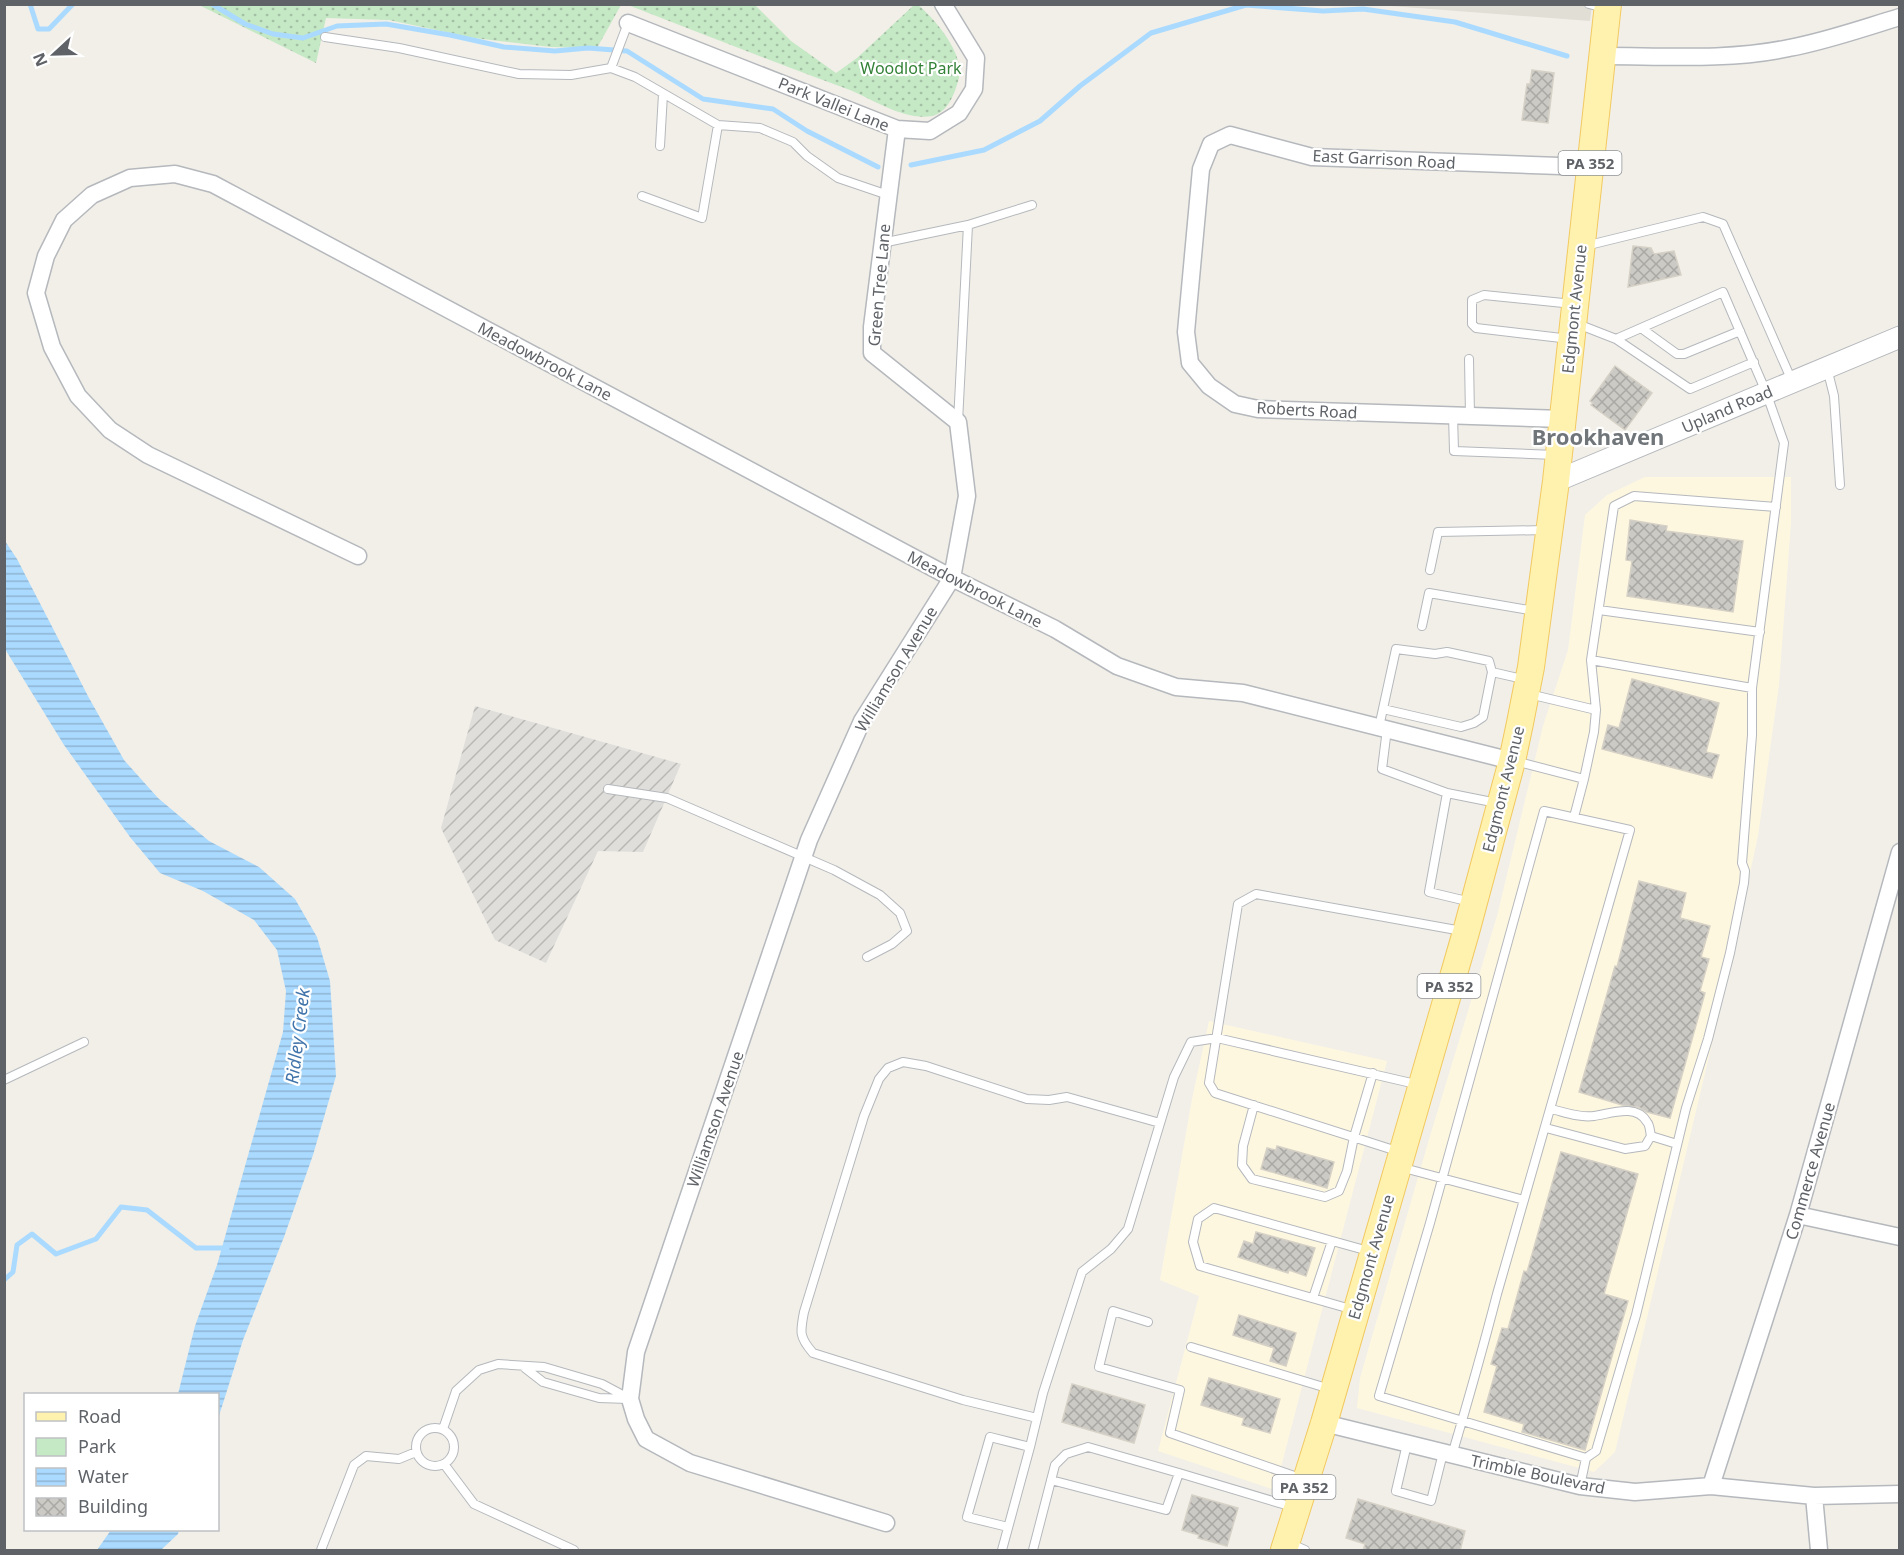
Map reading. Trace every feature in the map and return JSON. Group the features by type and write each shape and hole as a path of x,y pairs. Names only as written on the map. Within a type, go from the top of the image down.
{"main road":[{"name":"Edgmont Avenue","path":"1292,1548 1298,1508 1466,932 1512,761 1538,611 1556,481 1602,56 1602,6"}],"street":[{"name":"Park Vallei Lane","path":"628,23 897,129 930,131 960,113 974,89 976,58 943,4"},
{"path":"1602,56 1729,56 1788,49 1899,17"},
{"name":"Green Tree Lane","path":"897,129 872,327 872,353 958,422"},
{"name":"East Garrison Road","path":"1201,169 1211,144 1230,135 1312,157 1589,167"},
{"name":"Roberts Road","path":"1201,169 1186,332 1190,363 1209,386 1235,404 1258,409 1563,419"},
{"name":"Meadowbrook Lane","path":"358,556 148,455 110,430 78,396 52,347 36,293 46,256 64,220 92,195 130,178 174,174 213,184 952,578 1056,629 1117,666 1176,687 1243,693 1512,761"},
{"name":"Upland Road","path":"1556,481 1899,337"},
{"path":"952,578 967,496 958,422"},
{"name":"Williamson Avenue","path":"886,1523 690,1463 646,1439 636,1419 630,1399 636,1352 803,858 862,721 952,578"},
{"name":"Commerce Avenue","path":"1711,1486 1798,1215 1899,852"},
{"path":"1798,1215 1899,1237"},
{"name":"Trimble Boulevard","path":"1324,1423 1580,1486 1635,1492 1711,1486 1814,1496 1899,1494"},
{"path":"1814,1496 1820,1551"}],"lane":[{"path":"611,68 628,23"},
{"path":"325,37 399,48 519,74 571,75 611,68 635,77 718,125 759,128 793,142 807,156 838,178 888,195"},
{"path":"660,146 663,94"},
{"path":"642,196 702,218 718,125"},
{"path":"882,243 968,225 1032,205"},
{"path":"1580,248 1703,217 1723,224 1792,381"},
{"path":"958,422 968,225"},
{"path":"1580,1486 1586,1458 1596,1451 1627,1346 1677,1144 1730,953 1744,883 1745,871 1742,863 1752,735 1752,688 1784,444 1754,362 1723,292 1616,339"},
{"path":"1572,322 1476,328 1472,324 1472,300 1484,295 1572,322 1616,339 1690,389 1754,362"},
{"path":"1641,328 1677,354 1684,354 1740,332"},
{"path":"1469,359 1462,416 1454,451 1559,455"},
{"path":"1827,367 1834,396 1840,485"},
{"path":"1574,818 1594,732 1596,710 1591,660 1614,506 1634,496 1776,507"},
{"path":"1430,570 1438,532 1549,530"},
{"path":"1422,626 1430,593 1538,611"},
{"path":"1599,610 1760,632"},
{"path":"1383,709 1461,727 1474,723 1483,717 1492,672 1489,661 1447,652 1435,654 1396,649 1383,709 1382,769 1447,793 1501,804"},
{"path":"1591,660 1752,688"},
{"path":"1492,672 1596,710"},
{"path":"1512,761 1584,779"},
{"path":"608,789 667,798 834,870 880,895 900,913 907,932 892,944 867,957"},
{"path":"1447,793 1429,892 1474,903"},
{"path":"1407,1444 1396,1491 1431,1501 1462,1421 1630,830 1544,811 1379,1396 1462,1421 1586,1458"},
{"path":"1466,932 1256,894 1238,903 1209,1083 1215,1093 1354,1137 1442,1178 1524,1200"},
{"path":"1002,1551 1037,1418 1082,1272 1111,1249 1128,1229 1174,1077 1191,1042 1217,1038 1420,1085"},
{"path":"4,1080 84,1042"},
{"path":"1037,1418 963,1400 813,1353 803,1342 801,1328 804,1312 864,1116 879,1079 888,1068 903,1062 926,1066 1027,1099 1049,1100 1067,1096 1161,1123"},
{"path":"1254,1105 1243,1146 1242,1165 1252,1179 1325,1197 1339,1191 1343,1181 1373,1073"},
{"path":"1545,1128 1625,1149 1645,1146 1651,1136 1647,1121 1638,1114 1623,1110 1592,1116 1576,1115 1551,1108"},
{"path":"1651,1136 1677,1144"},
{"path":"1356,1310 1200,1266 1193,1242 1198,1219 1214,1208 1372,1252"},
{"path":"1313,1298 1332,1241"},
{"path":"1148,1322 1113,1311 1099,1367 1180,1390 1170,1433 1306,1480"},
{"path":"1191,1347 1333,1390"},
{"path":"443,1429 456,1391 479,1370 498,1364 544,1367 602,1384 630,1399"},
{"path":"525,1367 543,1382 599,1398 630,1399"},
{"path":"434,1427 443,1429 450,1434 454,1442 451,1458 436,1467 428,1465 420,1460 416,1452 419,1435 426,1429 434,1427"},
{"path":"1008,1527 968,1517 990,1437 1030,1447"},
{"path":"1033,1551 1055,1465 1066,1454 1088,1447 1298,1508"},
{"path":"321,1551 354,1465 366,1456 399,1459 416,1452"},
{"path":"444,1464 474,1504 574,1551"},
{"path":"1051,1480 1166,1510 1179,1473"}],"shaded area":[{"path":"1378,5 1592,5 1590,21"},
{"path":"1645,477 1791,477 1791,523 1779,685 1758,836 1720,1010 1615,1452 1594,1472 1357,1408 1360,1378 1497,916 1543,726 1568,650 1585,515 1607,495"},
{"path":"475,706 681,764 643,852 598,851 546,963 495,940 441,828"},
{"path":"1209,1021 1387,1061 1275,1490 1158,1451 1199,1296 1160,1280 1192,1099"}],"green space":[{"path":"199,5 621,5 597,48 551,47 474,38 389,20 326,18 316,63"},
{"name":"Woodlot Park","path":"628,5 755,5 791,41 836,73 857,58 914,5 918,5 940,28 953,47 959,77 953,95 943,111 922,117 901,113 850,90"}],"water":[{"name":"Ridley Creek","path":"5,541 17,559 124,760 158,798 209,841 259,867 295,899 317,937 330,981 336,1076 313,1155 284,1237 243,1340 219,1416 219,1393 178,1393 195,1326 217,1265 283,1032 286,991 277,950 254,920 203,891 160,873 130,837 64,745 5,649"},
{"path":"110,1531 179,1531 161,1550 97,1550"}],"building":[{"path":"1532,70 1554,73 1548,123 1522,120 1527,84 1530,84"},
{"path":"1633,246 1651,248 1654,254 1674,251 1681,275 1628,287"},
{"path":"1615,366 1652,393 1625,430 1591,405 1593,403 1590,401"},
{"path":"1630,520 1667,526 1666,531 1743,541 1733,612 1627,596 1632,561 1626,560"},
{"path":"1632,679 1719,703 1706,752 1719,755 1712,778 1602,749 1608,725 1619,728"},
{"path":"1639,881 1686,893 1680,918 1710,926 1701,957 1709,959 1700,991 1705,993 1670,1118 1579,1092 1615,966 1617,967"},
{"path":"1277,1146 1334,1162 1327,1188 1261,1169 1267,1148 1276,1150"},
{"path":"1561,1152 1638,1174 1604,1294 1628,1301 1585,1450 1522,1432 1524,1424 1484,1412 1497,1366 1491,1364 1502,1328 1508,1329 1524,1271 1527,1272"},
{"path":"1256,1232 1315,1248 1306,1276 1289,1270 1288,1273 1238,1257 1244,1241 1253,1244"},
{"path":"1239,1315 1296,1333 1286,1366 1270,1361 1274,1348 1233,1335"},
{"path":"1209,1378 1280,1399 1270,1433 1242,1425 1244,1418 1201,1405"},
{"path":"1072,1384 1145,1405 1134,1443 1062,1422"},
{"path":"1192,1495 1238,1508 1227,1546 1198,1538 1199,1535 1182,1530"},
{"path":"1358,1499 1465,1531 1460,1551 1363,1551 1365,1544 1346,1538"}],"waterway":[{"path":"30,4 38,29 49,29 73,4"},
{"path":"212,4 245,24 273,34 303,38 337,26 386,24 504,47 555,51 588,48 627,51 703,99 773,109 807,131 878,167"},
{"path":"911,165 984,150 1040,121 1080,86 1151,33 1246,5 1323,11 1363,9 1455,22 1567,56"},
{"path":"4,1280 13,1272 17,1245 32,1234 56,1254 96,1239 121,1207 147,1210 196,1248 227,1248"}],"district":[{"name":"Brookhaven","path":"1598,436"}]}
